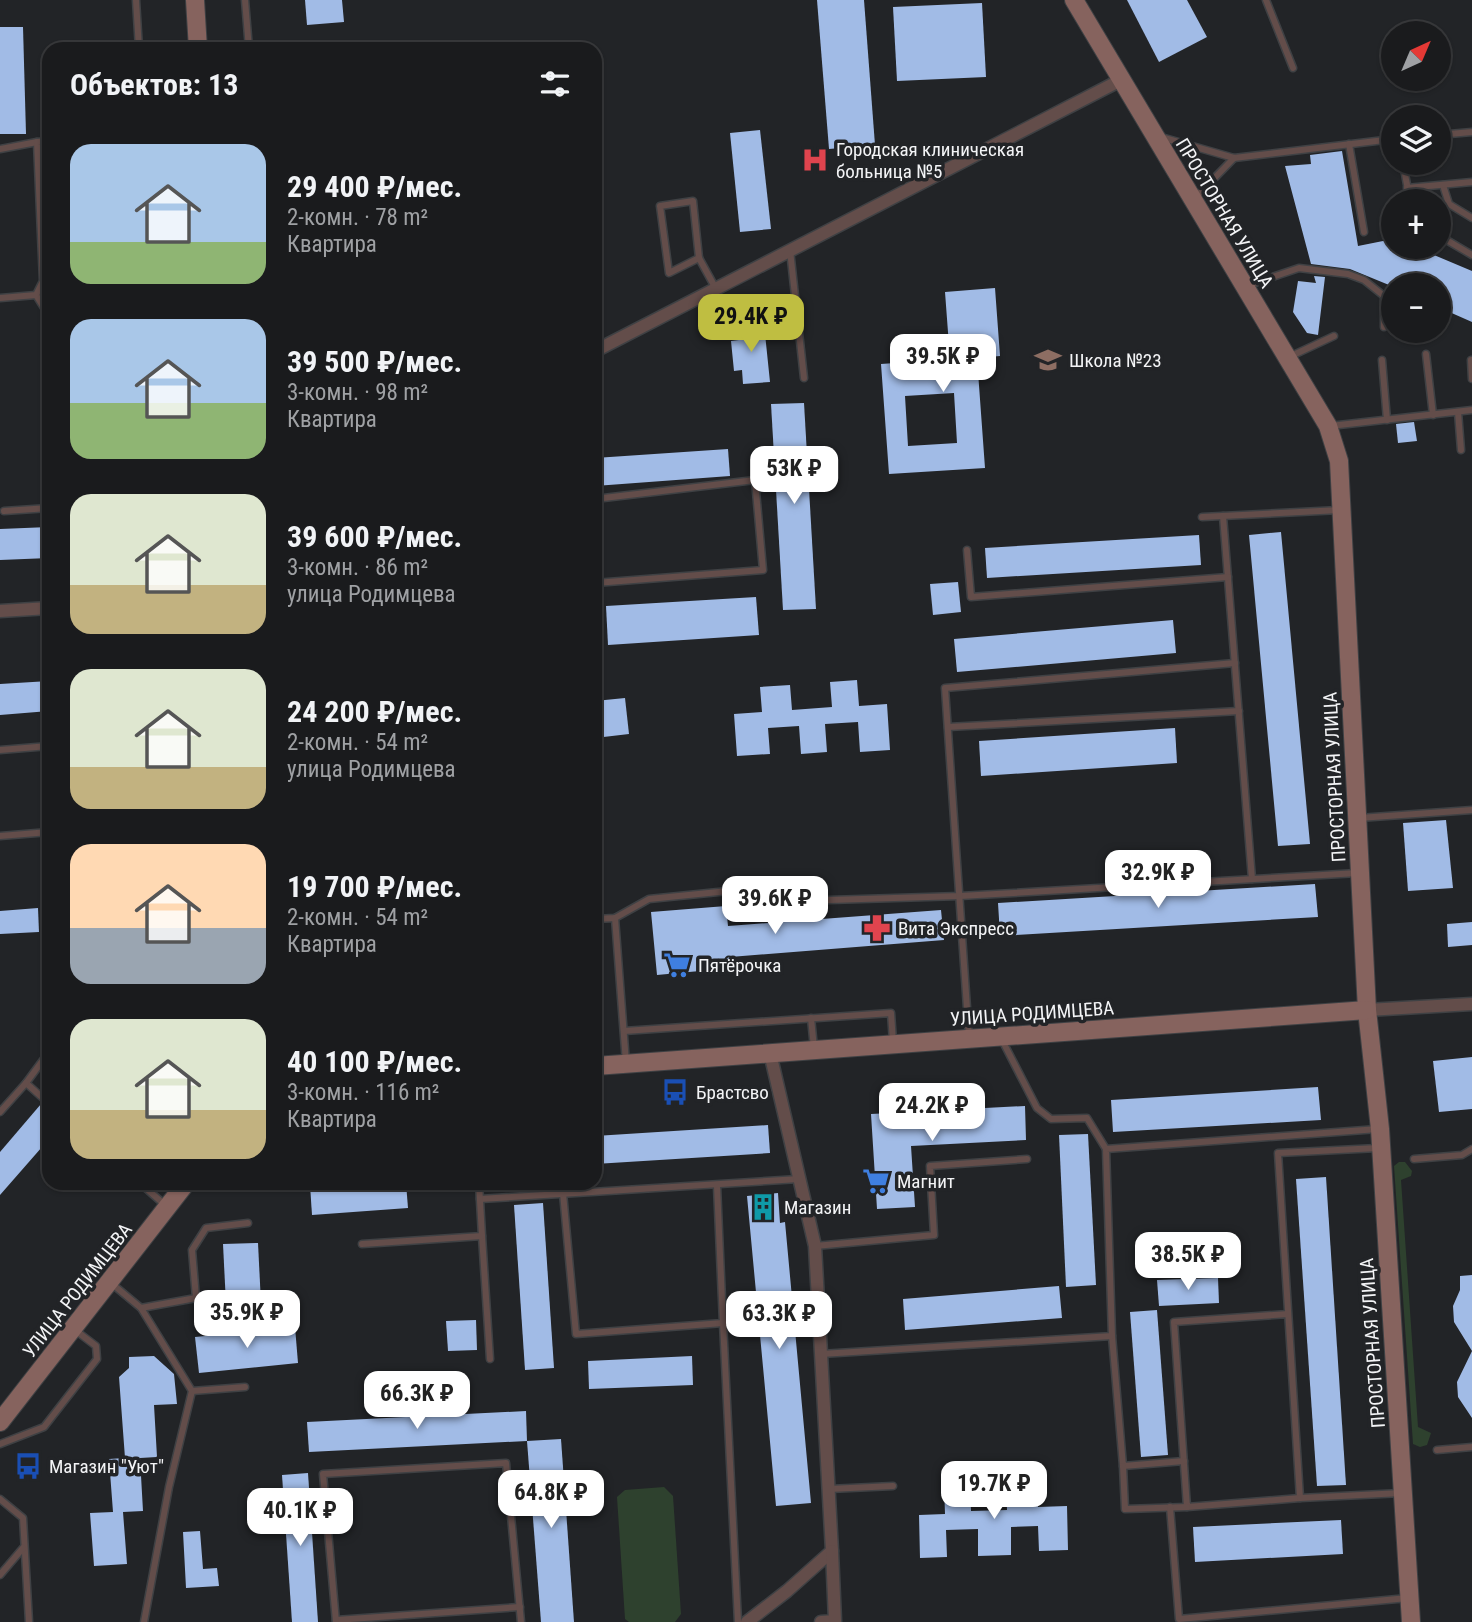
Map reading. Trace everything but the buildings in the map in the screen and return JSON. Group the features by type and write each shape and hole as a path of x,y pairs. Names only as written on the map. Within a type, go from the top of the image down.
{"street":[{"path":"195,0 198,42"},
{"name":"ПРОСТОРНАЯ УЛИЦА","path":"1074,0 1328,426 1339,461 1367,1010 1380,1129 1411,1622"},
{"path":"602,347 1121,79"},
{"path":"0,611 42,608"},
{"name":"УЛИЦА РОДИМЦЕВА","path":"602,1065 1472,1004"},
{"path":"770,1053 815,1246 835,1621 821,1622"},
{"name":"УЛИЦА РОДИМЦЕВА","path":"0,1422 180,1190"},
{"path":"747,1622 788,1591 832,1551"}],"lane":[{"path":"136,0 139,42"},
{"path":"245,0 248,42"},
{"path":"1266,0 1293,68"},
{"path":"1451,134 1472,132"},
{"path":"1154,135 1234,158 1381,140"},
{"path":"37,142 42,258"},
{"path":"0,149 42,142"},
{"path":"1349,144 1364,232"},
{"path":"1192,201 1234,158"},
{"path":"1405,175 1407,188 1472,182"},
{"path":"1443,185 1449,204 1472,218"},
{"path":"699,258 669,273 660,206 693,201 699,258 716,289"},
{"path":"1451,243 1472,255"},
{"path":"790,250 804,378"},
{"path":"1245,286 1299,268 1348,274 1364,280 1381,294"},
{"path":"36,295 42,283"},
{"path":"0,298 36,295"},
{"path":"36,295 42,305"},
{"path":"1288,357 1334,336"},
{"path":"1426,354 1433,415"},
{"path":"1471,359 1472,379"},
{"path":"1382,360 1387,420"},
{"path":"1328,426 1472,410"},
{"path":"1458,412 1461,450"},
{"path":"602,498 755,480 763,570 602,582"},
{"path":"4,511 42,508"},
{"path":"1202,517 1342,510"},
{"path":"1223,516 1252,879"},
{"path":"967,550 971,597 1228,577"},
{"path":"969,1039 945,688 1235,663"},
{"path":"948,727 1239,711"},
{"path":"0,750 42,747"},
{"path":"1357,818 1472,810"},
{"path":"0,836 42,833"},
{"path":"602,919 615,918 649,899 748,889 764,902 960,896 1360,873"},
{"path":"615,918 626,1063"},
{"path":"624,1031 891,1013 893,1044"},
{"path":"811,1018 814,1050"},
{"path":"1000,1037 1037,1108 1051,1119 1087,1118 1106,1149 1112,1336 1125,1509 1403,1493"},
{"path":"0,1112 42,1061"},
{"path":"26,1083 42,1097"},
{"path":"1106,1149 1380,1129"},
{"path":"1300,1498 1278,1153 1381,1148"},
{"path":"1414,1159 1462,1155 1472,1149"},
{"path":"815,1246 934,1235 930,1166 1027,1159"},
{"path":"480,1199 799,1179"},
{"path":"717,1186 738,1622"},
{"path":"148,1190 167,1207"},
{"path":"479,1190 490,1359"},
{"path":"563,1193 576,1334 723,1323"},
{"path":"141,1308 196,1298 192,1250 206,1227 248,1223"},
{"path":"362,1244 482,1236"},
{"path":"109,1282 141,1308 192,1391 169,1487 144,1622"},
{"path":"1187,1507 1174,1322 1288,1314"},
{"path":"0,1444 44,1427 97,1359 96,1346 73,1328"},
{"path":"821,1354 1112,1336"},
{"path":"192,1391 246,1387"},
{"path":"1437,1450 1472,1447"},
{"path":"1123,1466 1184,1461"},
{"path":"520,1607 336,1621 323,1474 506,1463 520,1607 521,1622"},
{"path":"830,1489 893,1486"},
{"path":"0,1499 23,1518 29,1622"},
{"path":"1170,1507 1179,1619 1410,1598"},
{"path":"0,1575 23,1548"}],"green space":[{"path":"1405,1162 1412,1171 1411,1176 1401,1180 1418,1427 1431,1433 1427,1445 1420,1447 1413,1444 1394,1166"},
{"path":"664,1487 673,1496 681,1614 675,1622 629,1622 625,1619 617,1497 625,1490"}],"place":[{"name":"Городская клиническая больница №5","path":"815,160"},
{"name":"Школа №23","path":"1048,360"},
{"name":"Вита Экспресс","path":"877,928"},
{"name":"Пятёрочка","path":"677,965"},
{"name":"Брастсво","path":"675,1092"},
{"name":"Магнит","path":"876,1181"},
{"name":"Магазин","path":"763,1207"},
{"name":"Магазин \"Уют\"","path":"28,1466"}]}
